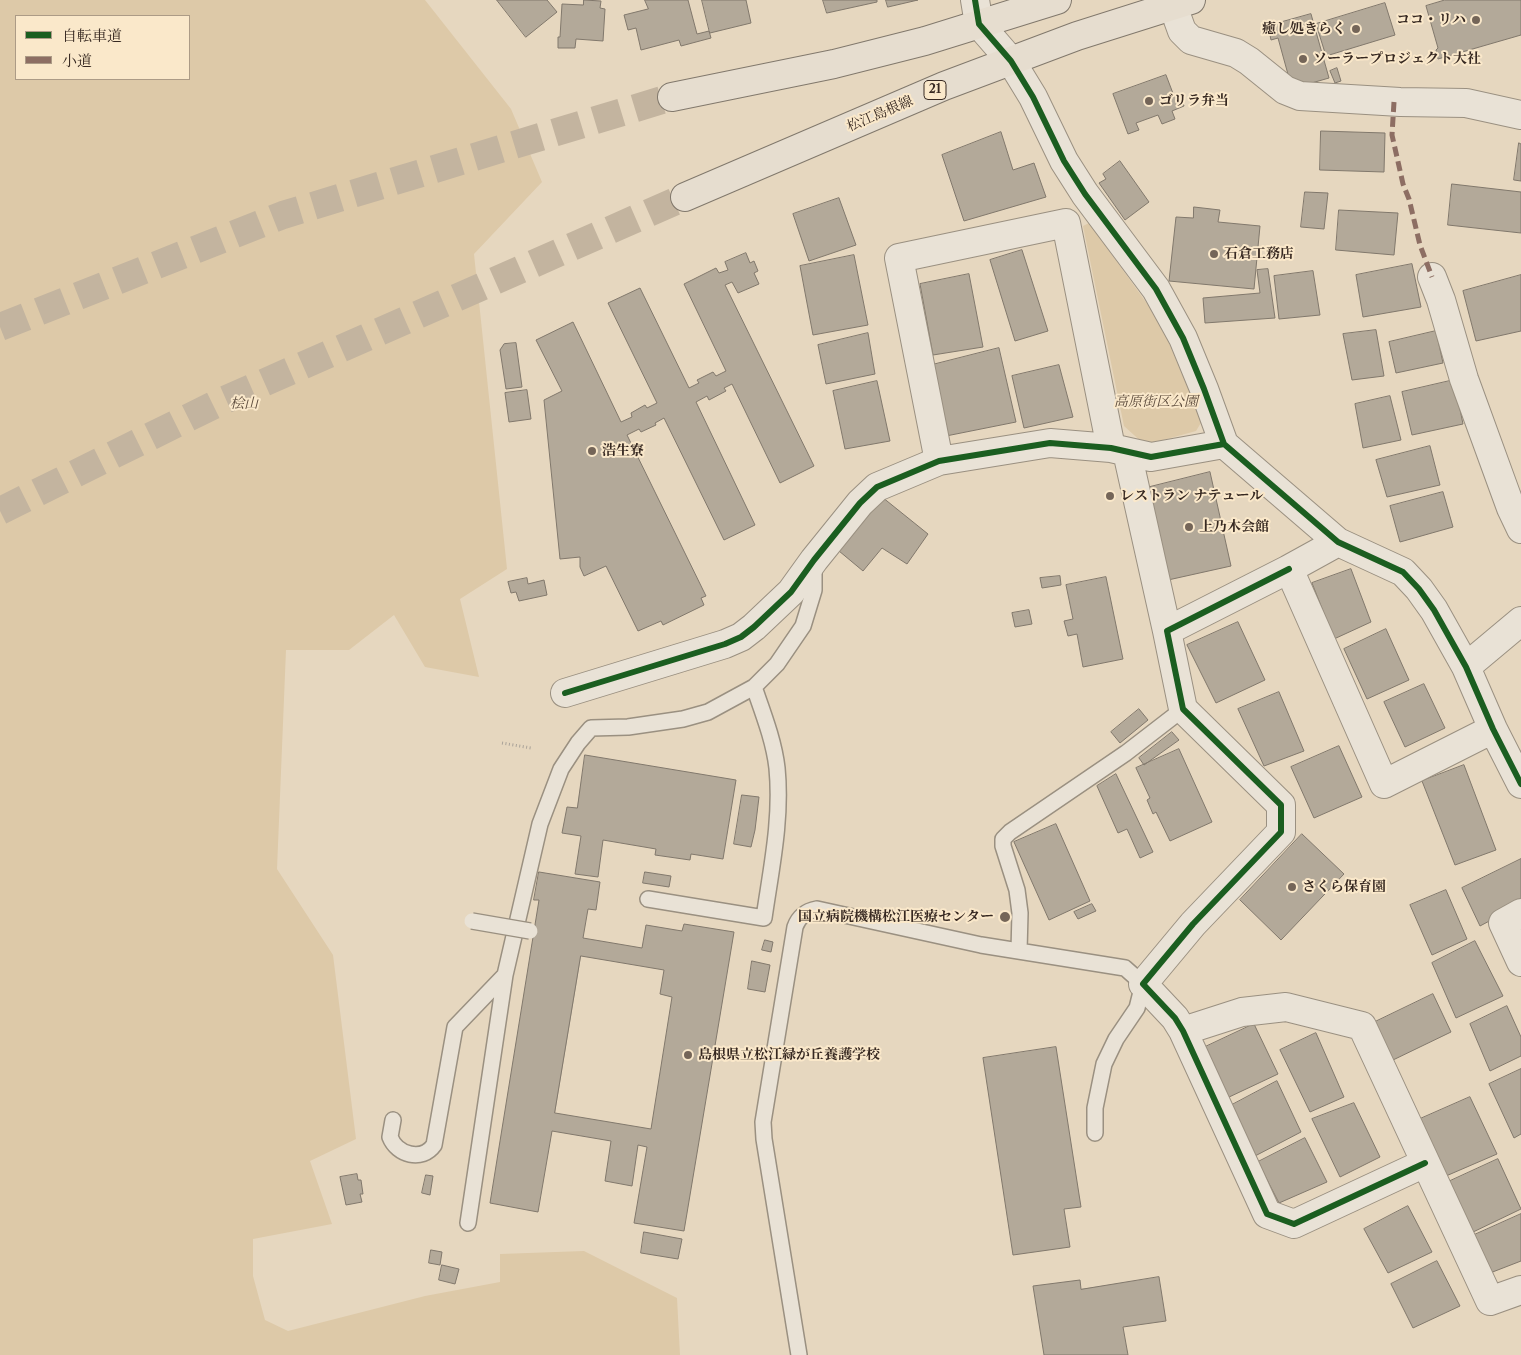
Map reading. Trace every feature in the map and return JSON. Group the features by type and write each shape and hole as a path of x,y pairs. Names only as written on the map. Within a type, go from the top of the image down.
{"main road":[{"path":"672,97 834,64 925,41 977,12 1057,0"},
{"name":"松江島根線","path":"685,197 944,86 1077,36 1182,3"}],"street":[{"path":"1182,3 1182,30 1191,40 1236,53 1285,90 1300,96 1400,102 1466,103 1521,115"},
{"path":"977,12 1033,96 1064,160 1085,194 1156,289 1183,338 1224,444 1338,542 1403,572 1419,589 1434,610 1466,667 1493,728 1521,784"},
{"path":"939,461 900,258 1066,223 1119,450 1167,631 1183,709 1281,805 1281,832 1193,924 1143,984 1176,1018 1267,1214 1294,1224 1425,1163"},
{"path":"1432,277 1441,300 1464,379 1510,508 1521,529"},
{"path":"565,693 725,644 741,637 792,592 814,560 860,503 877,487 939,461 1050,443 1119,450 1151,458 1224,444"},
{"path":"1167,631 1338,542"},
{"path":"1289,569 1384,784 1493,728"},
{"path":"1466,667 1521,621"},
{"path":"1521,913 1503,923 1521,962"},
{"path":"1183,1031 1242,1012 1286,1007 1362,1026 1490,1301 1521,1290"}],"lane":[{"path":"468,1223 505,975 543,816 561,769 578,743 591,728 628,727 683,719 708,712 754,687 777,664 803,626 814,590 814,560"},
{"path":"648,899 764,918 777,830 778,787 777,766 765,718 754,687"},
{"path":"1018,951 1020,913 1003,840 1010,832 1126,753 1183,709"},
{"path":"799,1355 764,1139 763,1122 788,964 797,920 806,912 817,909 981,945 1125,968 1143,984 1137,1008 1116,1039 1104,1064 1095,1108 1096,1133"},
{"path":"472,920 530,931"},
{"path":"393,1120 390,1138 399,1150 415,1156 431,1149 434,1145 456,1027 505,975"}],"path":[{"path":"502,743 532,748"}],"green space":[{"name":"桧山","path":"0,0 425,0 511,109 542,182 474,254 507,569 460,599 479,677 425,667 394,615 349,650 286,650 277,869 333,955 356,1139 310,1161 332,1224 253,1239 253,1276 265,1320 288,1331 425,1296 500,1282 500,1254 584,1251 677,1298 680,1355 0,1355"},
{"name":"高原街区公園","path":"1089,223 1148,305 1168,341 1202,421 1196,431 1145,445 1124,426 1083,226"}],"building":[{"path":"497,0 547,0 557,12 526,37"},
{"path":"584,0 601,1 600,8 605,9 603,41 576,39 575,48 558,48 562,4 583,5"},
{"path":"645,0 688,0 697,34 709,31 711,38 681,46 679,40 641,50 636,28 628,30 624,15 648,9"},
{"path":"702,0 746,0 751,23 710,33"},
{"path":"823,0 877,0 877,2 827,13"},
{"path":"886,0 918,0 888,7"},
{"name":"ココ・リハ","path":"1445,0 1521,0 1521,35 1438,59 1436,50 1438,48 1426,6"},
{"name":"癒し処きらく","path":"1385,3 1395,35 1326,56 1316,24"},
{"name":"ソーラープロジェクト大社","path":"1311,14 1329,78 1301,86 1289,78 1278,38 1271,40 1268,26"},
{"path":"1337,68 1341,81 1335,83 1330,71"},
{"name":"ゴリラ弁当","path":"1166,75 1174,96 1180,94 1184,106 1172,111 1175,119 1162,124 1158,115 1136,123 1139,130 1128,134 1113,94"},
{"path":"1321,131 1385,133 1384,172 1320,170"},
{"path":"1001,132 1013,170 1034,163 1046,197 964,221 942,155"},
{"path":"1519,143 1521,144 1521,181 1514,180"},
{"path":"1120,161 1149,202 1125,220 1099,183 1106,179 1103,174"},
{"path":"1452,184 1521,192 1521,233 1448,225"},
{"path":"1305,192 1328,193 1324,229 1301,227"},
{"path":"839,198 856,245 809,261 793,214"},
{"name":"石倉工務店","path":"1194,207 1220,210 1218,222 1260,226 1254,289 1169,281 1176,217 1193,218"},
{"path":"1339,210 1398,213 1394,255 1336,250"},
{"path":"1022,250 1048,331 1015,341 990,260"},
{"name":"浩生寮","path":"746,253 750,263 754,261 758,271 754,273 759,284 738,293 732,282 725,285 814,466 780,483 732,384 724,388 726,391 709,400 707,396 696,402 755,525 724,540 664,418 655,423 656,425 641,432 639,429 627,435 706,596 701,598 704,605 663,625 661,621 638,631 606,566 584,576 580,567 580,557 560,559 544,400 562,391 536,340 573,322 621,422 632,417 631,413 645,405 647,408 657,403 608,303 640,288 689,388 699,383 697,380 713,372 716,376 726,371 684,284 716,268 719,273 728,270 725,262"},
{"path":"854,255 868,325 813,335 800,266"},
{"path":"1412,264 1421,307 1363,317 1356,275"},
{"path":"1268,269 1275,318 1205,323 1203,298 1260,293 1257,270"},
{"path":"1313,271 1320,315 1279,319 1274,276"},
{"path":"969,274 983,347 933,355 920,284"},
{"path":"1521,275 1521,331 1476,341 1463,291"},
{"path":"1376,330 1384,376 1352,380 1343,334"},
{"path":"1436,331 1443,363 1396,373 1389,342"},
{"path":"868,333 875,374 826,384 818,345"},
{"path":"516,343 522,387 506,389 500,350 504,344"},
{"path":"999,348 1016,422 946,436 932,365"},
{"path":"1059,365 1073,417 1024,428 1012,376"},
{"path":"1454,380 1463,424 1412,435 1402,392"},
{"path":"877,381 890,441 845,449 833,391"},
{"path":"527,390 531,419 509,422 505,393"},
{"path":"1390,396 1401,440 1363,448 1355,404"},
{"path":"1430,446 1440,485 1387,497 1376,460"},
{"name":"上乃木会館","path":"1210,472 1231,566 1168,580 1146,488"},
{"path":"1443,492 1453,527 1400,542 1390,506"},
{"path":"882,497 928,534 907,564 882,548 863,571 839,551"},
{"path":"1351,569 1371,622 1334,639 1312,583"},
{"path":"1060,576 1061,585 1042,588 1040,578"},
{"path":"1106,577 1123,659 1083,667 1077,634 1068,636 1064,621 1073,619 1066,585"},
{"path":"527,578 528,584 544,580 547,595 519,601 516,592 511,593 508,582"},
{"path":"1029,610 1032,624 1015,627 1012,613"},
{"path":"1238,622 1265,680 1216,703 1187,645"},
{"path":"1386,629 1409,680 1367,699 1344,649"},
{"path":"1424,684 1445,728 1405,747 1384,702"},
{"path":"1279,692 1304,751 1264,766 1238,709"},
{"path":"1139,709 1148,720 1120,743 1111,732"},
{"path":"1172,732 1179,740 1144,765 1139,758"},
{"path":"1339,746 1362,797 1314,818 1291,767"},
{"path":"1179,749 1212,822 1170,841 1156,812 1153,814 1147,800 1150,798 1136,768"},
{"path":"585,755 736,780 723,859 691,854 690,860 655,855 656,849 603,840 598,877 575,874 581,836 562,833 567,807 577,808"},
{"path":"1464,765 1496,850 1455,865 1422,781"},
{"path":"1116,774 1153,852 1140,858 1127,829 1118,833 1097,786"},
{"path":"742,795 759,797 751,847 734,844"},
{"path":"1056,824 1090,901 1049,920 1014,842"},
{"name":"さくら保育園","path":"1302,834 1344,874 1281,940 1240,900"},
{"path":"1521,859 1521,904 1480,926 1462,888"},
{"name":"島根県立松江緑が丘養護学校","path":"539,872 600,882 596,910 588,909 583,938 642,948 646,925 682,931 684,924 734,932 684,1231 634,1223 647,1147 638,1145 632,1186 605,1181 611,1141 552,1131 538,1212 490,1203 539,900 534,900","holes":["581,956 664,970 660,994 672,997 651,1129 555,1113"]},
{"path":"645,872 671,876 669,887 643,883"},
{"path":"1446,890 1467,939 1432,955 1410,905"},
{"path":"1092,904 1096,911 1078,919 1074,912"},
{"path":"765,940 773,942 771,952 762,950"},
{"path":"1475,941 1503,996 1456,1018 1432,963"},
{"path":"752,961 770,965 765,992 748,989"},
{"path":"1433,994 1451,1032 1393,1060 1375,1022"},
{"path":"1507,1006 1521,1037 1521,1056 1490,1071 1470,1024"},
{"path":"1254,1024 1278,1074 1227,1098 1203,1048"},
{"path":"1316,1033 1344,1097 1310,1112 1280,1050"},
{"path":"1056,1047 1081,1207 1064,1209 1070,1247 1013,1255 983,1058"},
{"path":"1521,1069 1521,1134 1514,1138 1489,1084"},
{"path":"1277,1081 1301,1132 1255,1156 1230,1106"},
{"path":"1470,1097 1497,1154 1446,1176 1420,1119"},
{"path":"1354,1103 1380,1157 1340,1177 1312,1119"},
{"path":"1305,1138 1327,1182 1279,1203 1258,1162"},
{"path":"1498,1159 1521,1209 1471,1233 1448,1182"},
{"path":"357,1174 358,1180 361,1180 363,1194 360,1194 362,1202 346,1205 340,1177"},
{"path":"426,1175 433,1176 430,1195 422,1193"},
{"path":"1408,1206 1432,1252 1388,1273 1364,1229"},
{"path":"1521,1214 1521,1261 1490,1273 1472,1236"},
{"path":"644,1232 682,1239 678,1259 641,1253"},
{"path":"431,1250 442,1252 440,1265 429,1263"},
{"path":"1437,1261 1460,1306 1413,1328 1391,1284"},
{"path":"442,1265 459,1269 455,1284 439,1280"},
{"path":"1159,1277 1166,1321 1123,1327 1128,1355 1044,1355 1033,1286 1080,1280 1081,1289"}],"tunnel":[{"path":"0,327 283,215 672,97"},
{"path":"0,511 220,402 685,197"}],"marked path":[{"path":"1394,102 1392,135 1420,245 1432,277"}],"cycle path":[{"path":"975,0 979,24 1011,61 1033,97 1064,161 1085,194 1156,289 1183,338 1224,444 1338,542 1403,572 1419,589 1434,610 1466,667 1493,729 1521,784"},
{"path":"565,693 725,644 741,637 791,592 860,503 877,487 939,461 1050,443 1111,448 1151,457 1224,444"},
{"path":"1289,569 1167,631 1183,709 1281,805 1281,832 1193,924 1143,984 1175,1018 1183,1031 1267,1214 1294,1224 1425,1163"}],"place":[{"name":"ココ・リハ","path":"1476,20"},
{"name":"癒し処きらく","path":"1356,29"},
{"name":"ソーラープロジェクト大社","path":"1303,59"},
{"name":"ゴリラ弁当","path":"1149,101"},
{"name":"石倉工務店","path":"1214,254"},
{"name":"浩生寮","path":"592,451"},
{"name":"レストラン ナテュール","path":"1110,496"},
{"name":"上乃木会館","path":"1189,527"},
{"name":"さくら保育園","path":"1292,887"},
{"name":"国立病院機構松江医療センター","path":"1005,917"},
{"name":"島根県立松江緑が丘養護学校","path":"688,1055"}]}
